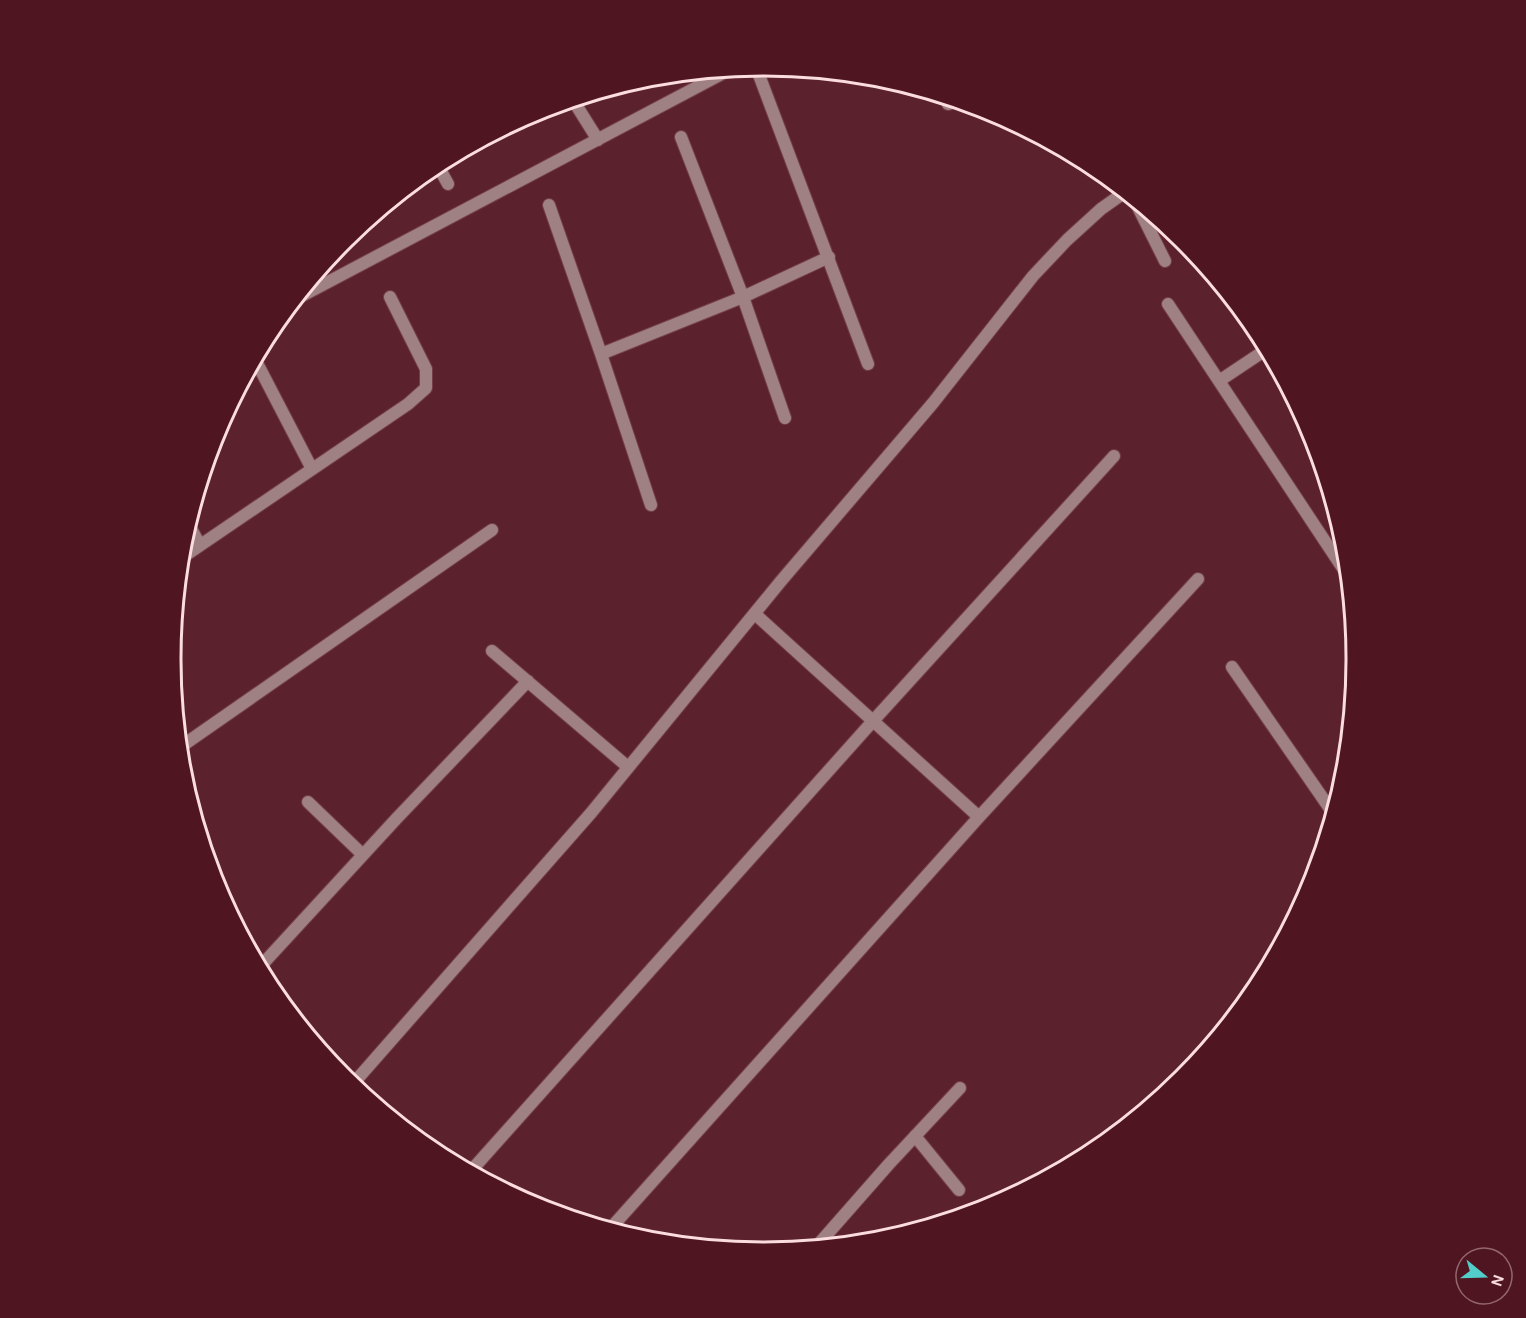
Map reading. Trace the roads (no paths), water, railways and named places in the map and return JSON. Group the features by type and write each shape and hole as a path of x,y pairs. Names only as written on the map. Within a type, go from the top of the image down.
{"street":[{"path":"760,76 868,364"},
{"path":"312,290 712,79"},
{"path":"577,107 598,140"},
{"path":"681,137 743,297 785,418"},
{"path":"442,173 448,184"},
{"path":"358,1078 583,822 781,581 933,403 1033,276 1067,240 1118,197"},
{"path":"549,205 651,505"},
{"path":"1144,219 1166,261"},
{"path":"601,354 743,297 829,257"},
{"path":"191,552 408,404 426,388 426,369 390,297"},
{"path":"1168,304 1337,559"},
{"path":"1219,381 1259,354"},
{"path":"259,368 312,469"},
{"path":"476,1165 1114,456"},
{"path":"186,743 492,530"},
{"path":"194,535 200,546"},
{"path":"616,1223 979,817 1198,579"},
{"path":"755,614 979,817"},
{"path":"492,651 628,766"},
{"path":"1232,667 1327,805"},
{"path":"264,958 528,681"},
{"path":"308,802 363,855"},
{"path":"824,1238 960,1088"},
{"path":"915,1136 959,1190"}]}
